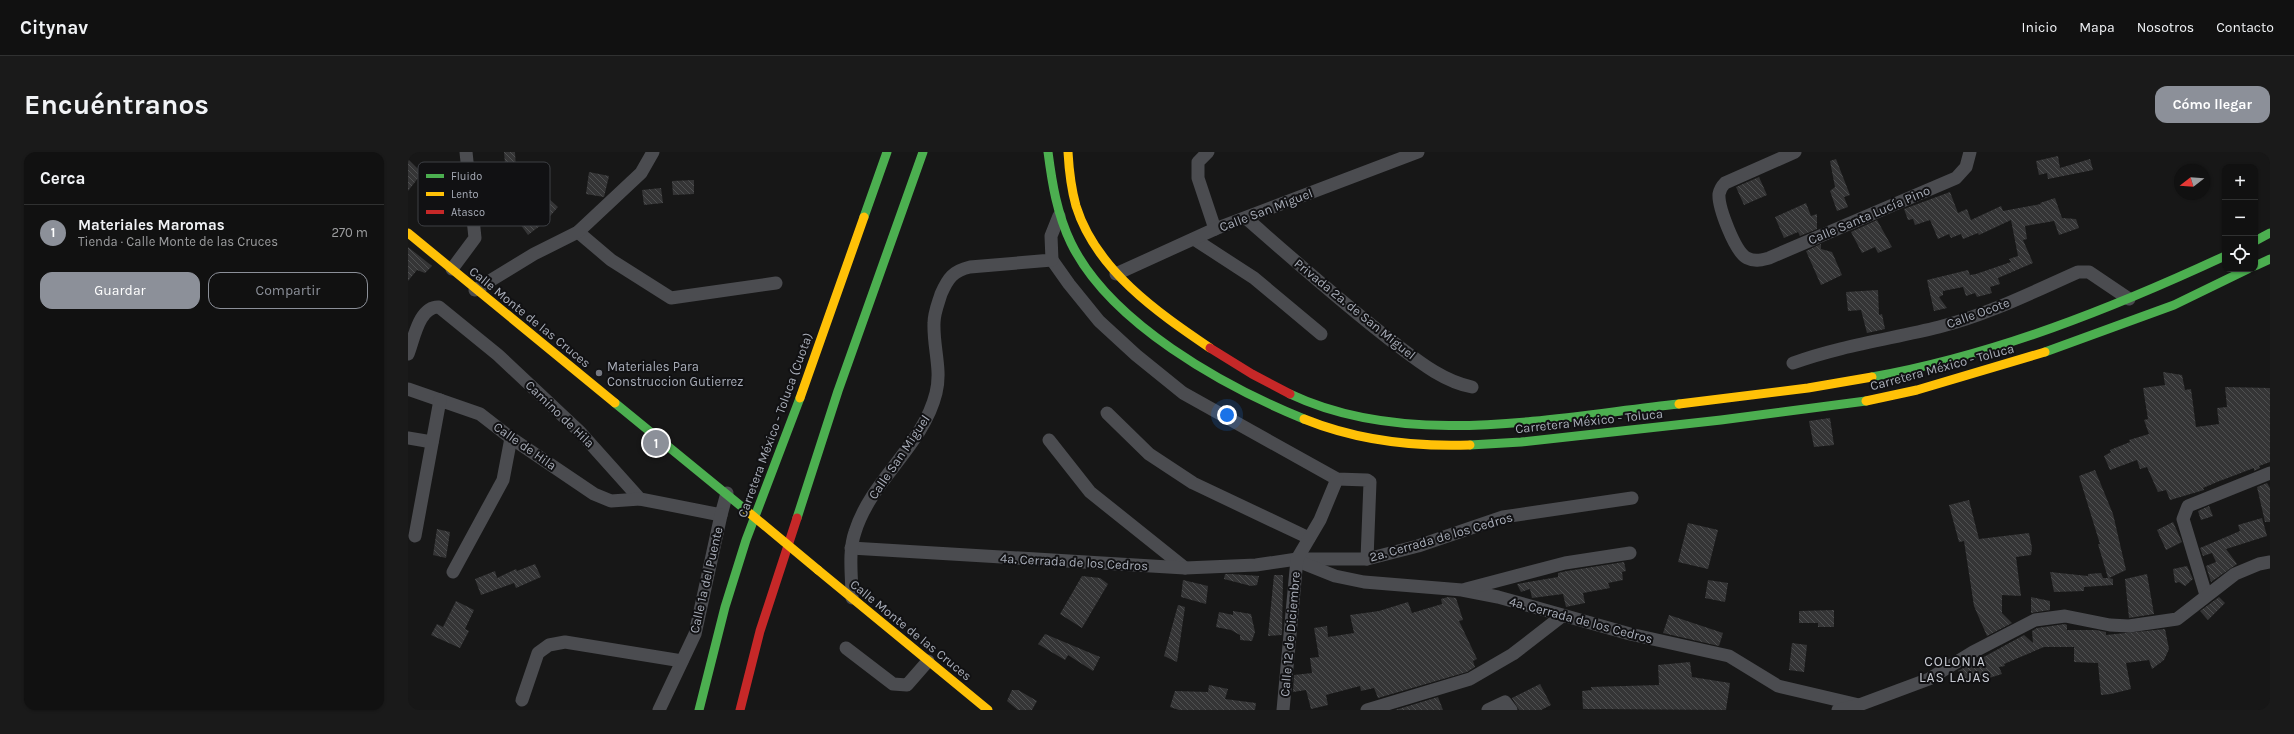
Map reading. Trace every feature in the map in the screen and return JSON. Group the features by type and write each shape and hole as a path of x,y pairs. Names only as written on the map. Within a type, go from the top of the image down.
{"main road":[{"name":"Carretera México - Toluca (Cuota)","path":"699,710 725,606 746,540 799,402 887,152"},
{"path":"740,710 760,631 838,391 923,152"},
{"name":"Carretera México - Toluca","path":"1048,152 1049,171 1059,216 1070,243 1083,266 1099,285 1148,331 1212,373 1254,396 1334,430 1376,439 1440,446 1565,437 1823,407 1890,396 2012,363 2173,305 2242,272"},
{"name":"Carretera México - Toluca","path":"1068,152 1072,189 1082,222 1102,258 1116,274 1154,308 1186,331 1267,382 1334,411 1364,418 1432,426 1482,424 1547,418 1842,383 1931,365 2055,327 2130,299 2222,257"},
{"name":"Calle Monte de las Cruces","path":"408,233 475,290 727,493 988,710"},
{"path":"2258,239 2270,233"},
{"path":"2258,264 2270,258"}],"street":[{"path":"466,152 467,162"},
{"path":"475,290 534,254 578,232 641,172 653,152"},
{"path":"1208,152 1198,162 1198,178 1215,229"},
{"name":"Calle San Miguel","path":"1116,274 1215,229 1418,152"},
{"name":"Calle Santa Lucía Pino","path":"1795,152 1725,183 1721,188 1719,195 1720,207 1740,251 1746,258 1754,260 1768,258 1956,178 1966,167 1970,152"},
{"path":"1059,216 1052,236 1052,260 1099,321 1136,355 1183,393 1337,479 1367,480 1370,482 1367,559"},
{"name":"Privada 2a. de San Miguel","path":"1246,218 1361,318 1416,359 1460,385 1472,387"},
{"path":"452,269 475,238 474,226"},
{"path":"578,232 611,260 671,298 776,282"},
{"path":"1194,239 1254,278 1321,334"},
{"name":"Calle San Miguel","path":"852,598 851,548 860,517 880,484 921,427 931,409 938,382 935,315 949,277 958,270 970,267 1052,260"},
{"name":"Calle Ocote","path":"1793,363 1817,354 1940,327 1994,308 2078,272 2089,272 2130,299"},
{"name":"Camino de Hila","path":"408,354 423,314 433,307 439,307 498,355 580,432 640,499"},
{"name":"Calle de Hila","path":"408,389 480,414 510,438 594,494 611,500 640,499"},
{"path":"415,536 440,400"},
{"path":"1106,413 1149,454 1193,483 1309,538"},
{"path":"408,438 432,442"},
{"path":"453,572 503,480 510,438"},
{"path":"1049,440 1090,492 1185,568"},
{"path":"2206,595 2183,519 2188,506 2270,473"},
{"path":"1297,559 1320,520 1337,479"},
{"path":"640,499 721,515 727,493"},
{"name":"2a. Cerrada de los Cedros","path":"1297,559 1367,559 1418,546 1503,517 1632,498"},
{"name":"Calle 1a del Puente","path":"658,710 695,634 721,515"},
{"name":"4a. Cerrada de los Cedros","path":"851,548 1185,568 1256,565 1297,559 1305,564 1335,576 1357,580 1462,590 1630,634 1729,656 1778,686 1859,705"},
{"path":"1462,590 1565,563 1630,553"},
{"name":"Calle 12 de Diciembre","path":"1283,710 1297,559"},
{"path":"1838,710 1859,705 1929,680 1973,652 2035,620 2066,616 2129,626 2177,618 2235,574 2259,564 2270,562"},
{"path":"1367,710 1470,679 1514,654 1562,616"},
{"path":"522,700 538,653 549,645 565,642 682,661"},
{"path":"846,648 893,684 907,685 928,661"},
{"path":"1488,710 1505,702 1511,710"}],"building":[{"path":"504,152 515,152 516,162 505,162"},
{"path":"2058,156 2060,168 2090,159 2093,170 2048,179 2047,173 2039,175 2036,161"},
{"path":"408,159 418,169 418,178 408,191"},
{"path":"1836,159 1850,195 1844,197 1848,207 1837,211 1830,191 1835,187 1830,161"},
{"path":"589,172 609,176 604,197 586,194"},
{"path":"1759,177 1767,195 1744,205 1736,187"},
{"path":"694,180 694,194 673,195 672,181"},
{"path":"661,188 663,203 644,205 642,190"},
{"path":"1950,192 1958,213 1967,209 1971,220 2001,206 2003,211 2041,204 2040,203 2055,198 2062,218 2076,219 2079,228 2059,235 2054,221 2025,226 2027,239 2023,240 2033,263 1998,278 2000,284 1990,287 1992,293 1977,297 1975,293 1966,296 1963,287 1943,291 1943,295 1939,297 1947,308 1934,311 1927,280 1968,270 1970,275 1976,274 2011,262 2009,259 2018,256 2011,220 1979,235 1978,233 1963,239 1961,234 1951,238 1949,234 1938,239 1930,220 1915,225 1913,219 1908,220 1904,209"},
{"path":"550,200 558,207 550,216"},
{"path":"1806,203 1811,216 1817,214 1817,229 1800,236 1798,232 1784,238 1775,217"},
{"path":"1877,220 1892,247 1878,253 1875,247 1862,253 1851,232"},
{"path":"522,226 540,226 528,235"},
{"path":"1821,244 1821,249 1832,252 1842,275 1821,285 1806,251"},
{"path":"408,247 432,266 425,273 417,270 408,281"},
{"path":"1878,290 1879,315 1882,314 1885,329 1867,333 1861,310 1848,311 1846,292"},
{"path":"2163,372 2182,375 2185,390 2191,389 2196,427 2219,424 2217,408 2227,407 2225,387 2270,388 2270,462 2259,466 2260,468 2254,471 2254,468 2217,482 2203,488 2204,490 2170,500 2166,490 2158,492 2147,467 2140,469 2137,460 2110,470 2104,456 2111,452 2110,450 2130,442 2129,440 2149,434 2144,420 2148,419 2143,388 2165,385"},
{"path":"1830,418 1834,445 1814,447 1809,421"},
{"path":"2095,470 2113,514 2126,570 2109,578 2113,579 2113,585 2084,587 2084,591 2054,592 2050,572 2088,576 2088,574 2101,573 2103,578 2108,578 2098,544 2100,544 2079,476"},
{"path":"2267,483 2270,488 2270,522 2265,522 2257,487"},
{"path":"1969,500 1979,539 2029,533 2032,548 2031,555 2016,557 2021,596 2002,595 2002,613 2012,623 1987,636 1974,606 1964,541 1959,542 1949,505"},
{"path":"2209,506 2213,516 2201,520 2198,511"},
{"path":"2262,518 2267,536 2226,549 2237,564 2211,582 2206,566 2216,562 2212,553 2203,556 2200,548 2240,531 2238,525"},
{"path":"2173,522 2182,542 2166,550 2157,530"},
{"path":"1688,523 1718,530 1708,569 1678,562"},
{"path":"437,529 450,532 446,558 433,555"},
{"path":"1624,562 1626,571 1622,572 1623,580 1608,583 1610,588 1583,593 1585,603 1566,607 1563,594 1532,598 1530,589 1521,592 1517,584 1558,577 1558,573 1567,571"},
{"path":"535,564 541,577 516,588 514,583 481,595 475,579 495,571 497,578 516,569 517,571"},
{"path":"2187,566 2193,579 2185,586 2179,582 2175,583 2173,569"},
{"path":"1225,574 1259,576 1257,585 1251,586 1224,579"},
{"path":"2147,574 2154,614 2129,618 2125,579"},
{"path":"1274,575 1283,575 1282,635 1268,636"},
{"path":"1082,576 1100,578 1108,584 1082,628 1060,614"},
{"path":"1183,580 1208,586 1206,604 1181,597"},
{"path":"1708,580 1728,583 1725,602 1705,598"},
{"path":"1448,597 1456,598 1463,620 1459,621 1477,659 1473,661 1475,667 1467,672 1378,698 1374,688 1361,691 1360,686 1326,695 1328,705 1311,709 1306,690 1293,692 1294,675 1312,673 1310,658 1319,657 1314,628 1327,626 1328,637 1354,633 1350,615 1379,611 1408,602 1412,613 1442,604 1441,599"},
{"path":"2031,597 2050,601 2050,610 2031,613"},
{"path":"2219,597 2225,603 2208,620 2200,611"},
{"path":"456,601 474,610 465,629 469,631 460,648 431,635 437,624 443,627"},
{"path":"1178,605 1185,607 1177,662 1164,656"},
{"path":"1834,610 1834,627 1818,627 1818,623 1799,623 1799,611"},
{"path":"1233,611 1251,614 1255,632 1252,641 1240,640 1240,635 1231,630 1216,627 1219,612 1233,615"},
{"path":"1669,615 1723,633 1719,646 1663,633"},
{"path":"2067,625 2067,630 2096,630 2106,632 2106,635 2165,629 2169,649 2164,660 2152,669 2149,660 2126,663 2131,689 2111,694 2101,695 2098,663 2074,662 2074,647 2044,647 2004,664 2005,666 1999,667 2002,674 1973,683 1972,679 1964,682 1958,671 2024,635 2033,643 2032,631 2037,628"},
{"path":"1045,634 1100,657 1093,671 1068,655 1065,660 1038,644"},
{"path":"1792,643 1807,645 1804,672 1789,670"},
{"path":"1690,662 1692,677 1730,683 1726,710 1583,709 1582,691 1592,690 1591,687 1659,685 1658,665"},
{"path":"1540,684 1551,705 1541,710 1519,710 1512,698"},
{"path":"1209,685 1228,689 1225,699 1256,703 1255,710 1179,710 1170,707 1175,691 1208,692"},
{"path":"1012,690 1018,690 1037,701 1032,710 1018,710 1007,701"},
{"path":"1438,697 1443,710 1395,710"}],"traffic: fast":[{"path":"864,217 887,152"},
{"path":"797,518 838,391 923,152"},
{"path":"1048,152 1056,198 1066,232 1089,272 1112,300 1172,349 1205,370 1239,389 1304,419"},
{"path":"2258,239 2270,233"},
{"path":"1872,377 1918,368 1963,356 2053,328 2140,294 2222,257"},
{"path":"2258,265 2270,259"},
{"path":"2045,352 2174,305 2242,272"},
{"path":"1290,394 1336,411 1383,421 1432,425 1482,425 1533,421 1679,404"},
{"path":"699,710 725,607 746,540 800,398"},
{"path":"1470,445 1521,442 1721,420 1866,401"},
{"path":"615,403 747,511"}],"traffic: slow":[{"path":"1068,152 1070,179 1076,206 1085,229 1098,250 1113,270 1131,288 1170,320 1210,348"},
{"path":"800,398 864,217"},
{"path":"408,233 615,403"},
{"path":"1866,401 1917,390 2045,352"},
{"path":"1679,404 1808,388 1872,377"},
{"path":"1304,419 1344,432 1386,441 1428,445 1470,445"},
{"path":"747,511 818,570"},
{"path":"818,570 988,710"}],"traffic: jam":[{"path":"1210,348 1252,374 1290,394"},
{"path":"740,710 760,631 797,518"}],"place":[{"name":"Materiales Para Construccion Gutierrez","path":"599,373"},
{"name":"Materiales Maromas","path":"656,443"}],"district":[{"name":"COLONIA LAS LAJAS","path":"1955,670"}]}
